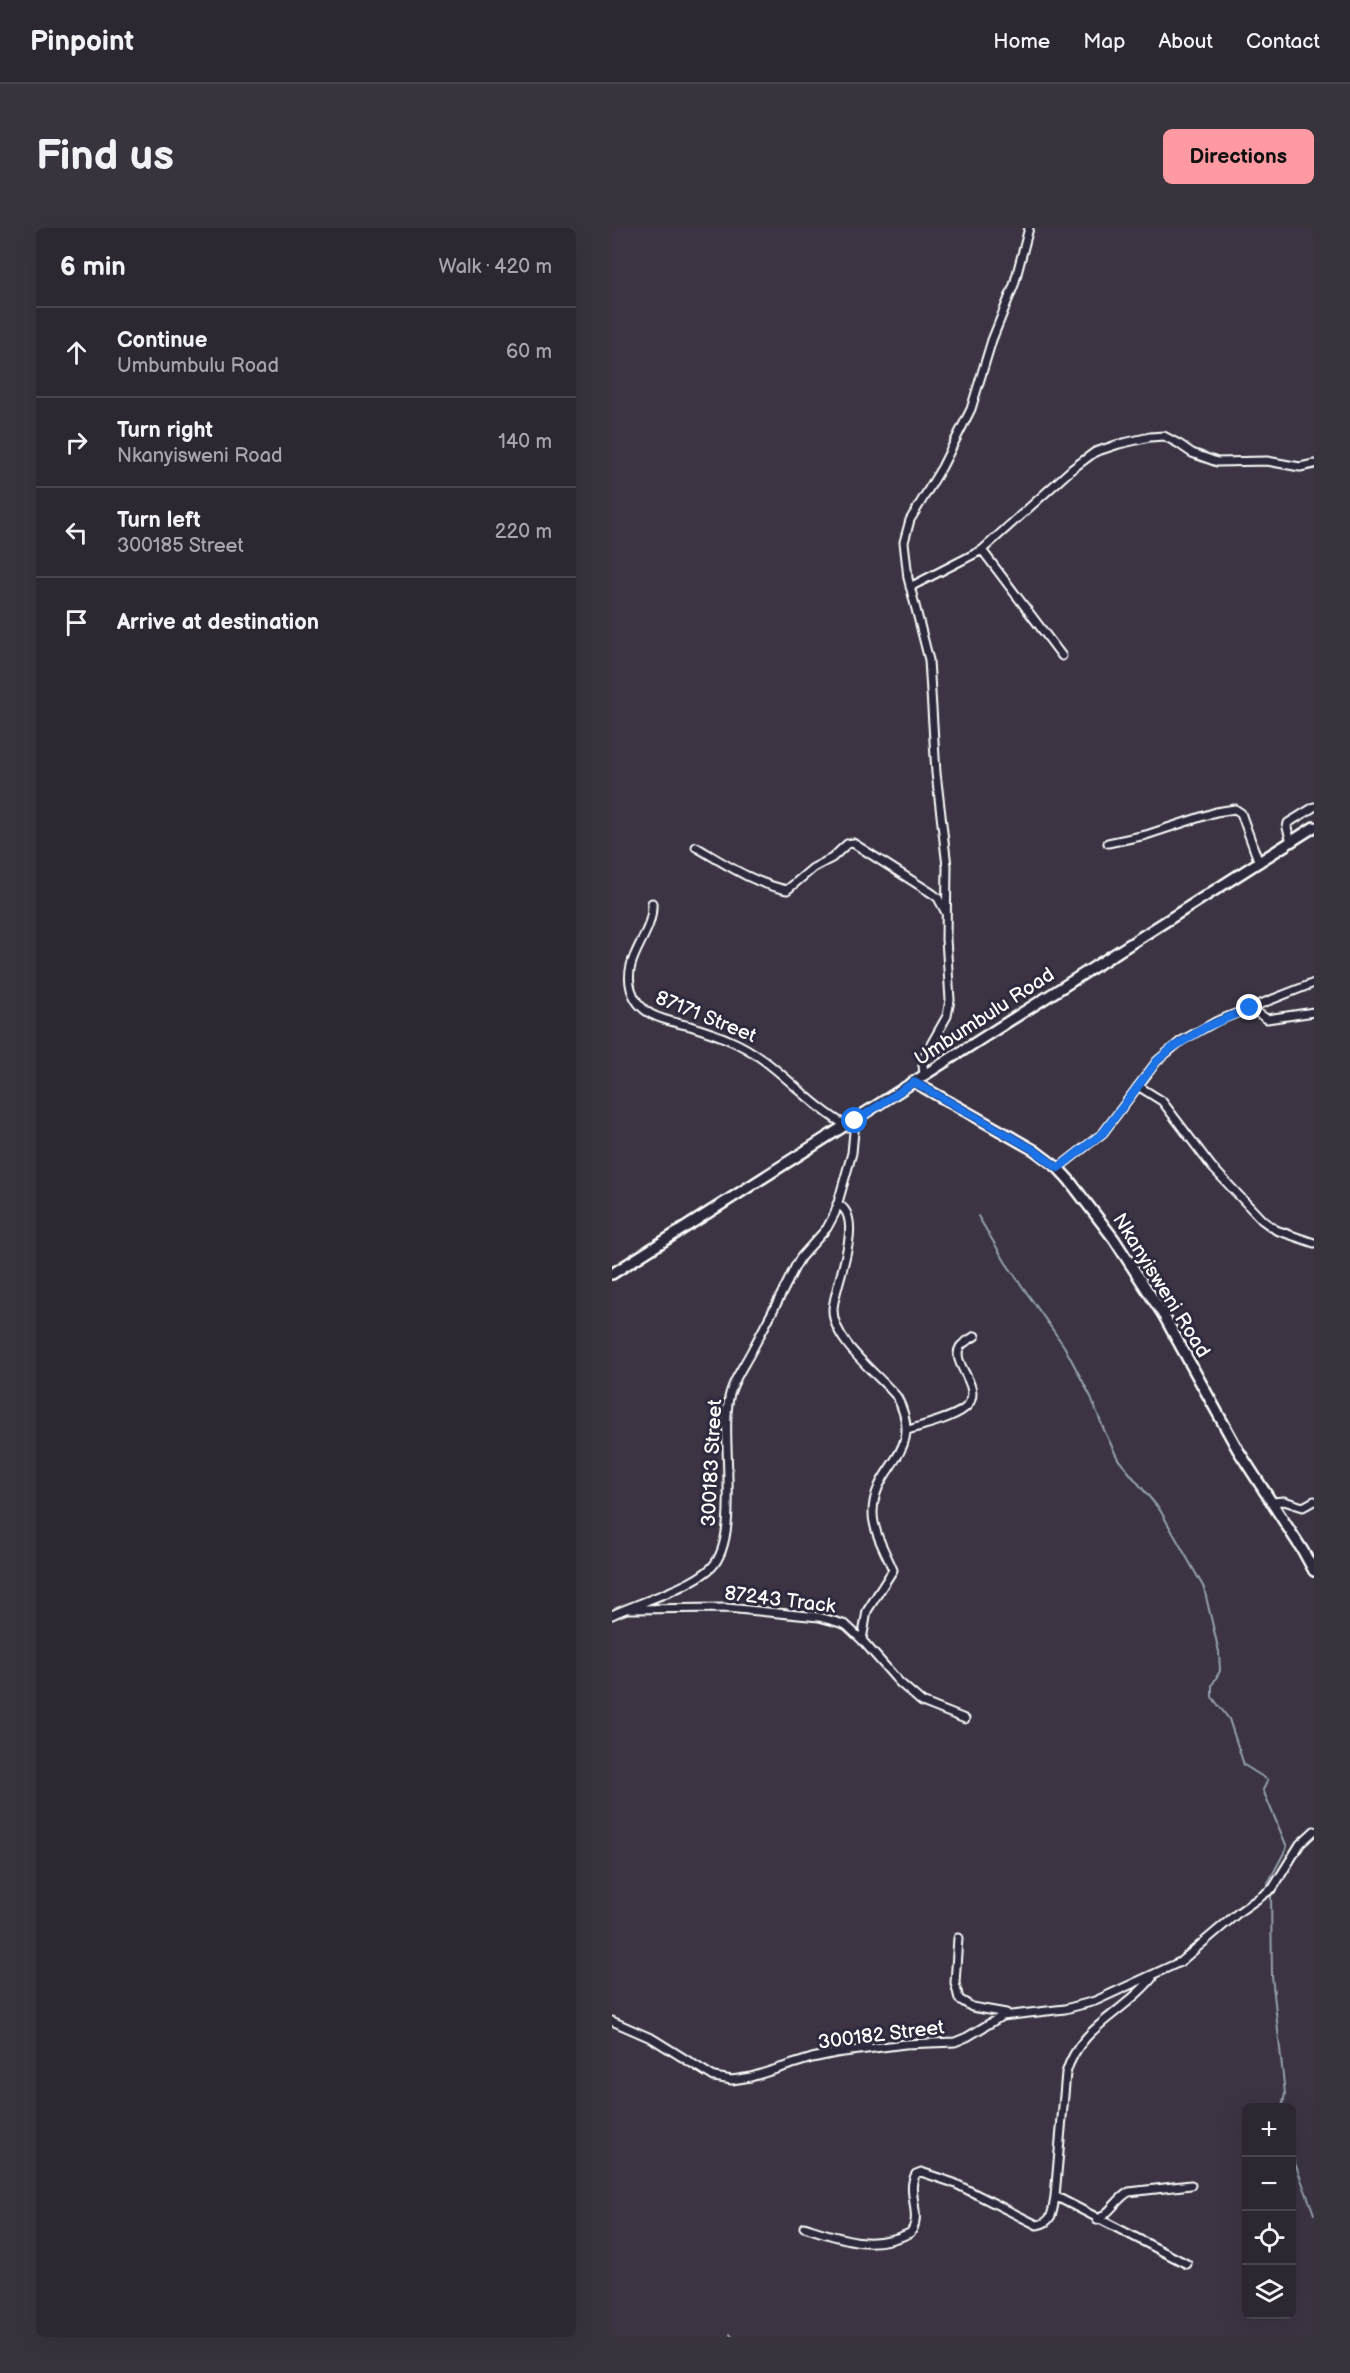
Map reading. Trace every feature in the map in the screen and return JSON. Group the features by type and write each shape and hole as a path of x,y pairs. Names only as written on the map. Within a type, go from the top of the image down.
{"main road":[{"name":"Umbumbulu Road","path":"612,1274 851,1124 924,1075 1314,827"},
{"name":"Nkanyisweni Road","path":"914,1082 1026,1145 1058,1168 1086,1201 1139,1276 1181,1346 1238,1450 1314,1571"}],"street":[{"path":"924,1075 925,1055 949,1009 947,866 936,772 931,673 904,555 907,526 951,451 971,409 992,340 1014,285 1029,228"},
{"path":"910,587 982,550 1072,469 1108,447 1136,439 1164,436 1192,453 1217,462 1267,461 1300,467 1314,464"},
{"path":"982,550 1062,656"},
{"path":"1291,842 1288,824 1314,807"},
{"path":"1108,843 1166,829 1235,808 1241,813 1259,863"},
{"path":"696,847 740,873 787,890 813,868 836,855 847,844 852,843 933,894 938,898 947,916"},
{"name":"87171 Street","path":"652,903 650,924 629,966 632,991 640,1006 655,1017 708,1032 745,1046 769,1062 821,1111 851,1124"},
{"path":"1058,1168 1103,1133 1157,1061 1181,1041 1217,1021 1314,983"},
{"path":"1250,1008 1267,1019 1314,1012"},
{"path":"1138,1086 1162,1101 1212,1167 1262,1220 1276,1230 1314,1243"},
{"path":"851,1124 852,1153 837,1204 847,1215 849,1238 835,1297 833,1310 835,1321 849,1346 897,1397 908,1430 904,1444 880,1485 873,1511 874,1525 894,1570 867,1611 862,1640"},
{"name":"300183 Street","path":"612,1615 694,1579 712,1567 721,1552 726,1525 728,1477 726,1423 732,1388 795,1267 827,1228 837,1204"},
{"path":"908,1430 952,1415 968,1405 972,1387 960,1360 959,1351 961,1346 975,1336"},
{"path":"1272,1502 1284,1501 1303,1507 1314,1501"},
{"name":"87243 Track","path":"626,1609 727,1608 819,1617 846,1625 899,1682 922,1702 965,1719"},
{"name":"300182 Street","path":"612,2021 653,2039 714,2077 732,2080 751,2077 836,2053 905,2044 955,2042 997,2018 1009,2014 1077,2007 1095,2001 1154,1975 1189,1955 1239,1912 1269,1892 1300,1844 1314,1831"},
{"path":"958,1938 955,1983 959,1999 972,2007 1009,2014"},
{"path":"804,2227 854,2242 889,2240 910,2233 916,2223 912,2182 914,2176 921,2172 954,2183 1037,2225 1047,2222 1050,2219 1054,2196 1066,2073 1070,2059 1085,2038 1135,1996 1154,1975"},
{"path":"1097,2220 1110,2212 1121,2197 1129,2192 1191,2185"},
{"path":"1054,2196 1186,2264"}],"waterway":[{"path":"978,1216 1006,1263 1064,1346 1091,1397 1118,1459 1160,1510 1204,1588 1219,1652 1220,1671 1212,1685 1212,1697 1229,1719 1244,1765 1268,1780 1263,1790 1287,1847 1268,1887"},
{"path":"1271,1894 1272,1976 1285,2094 1283,2103"},
{"path":"1293,2157 1314,2214"}],"route":[{"path":"855,1121 914,1082 1034,1150 1058,1168 1103,1133 1157,1061 1172,1048 1190,1035 1217,1021 1250,1008"}]}
